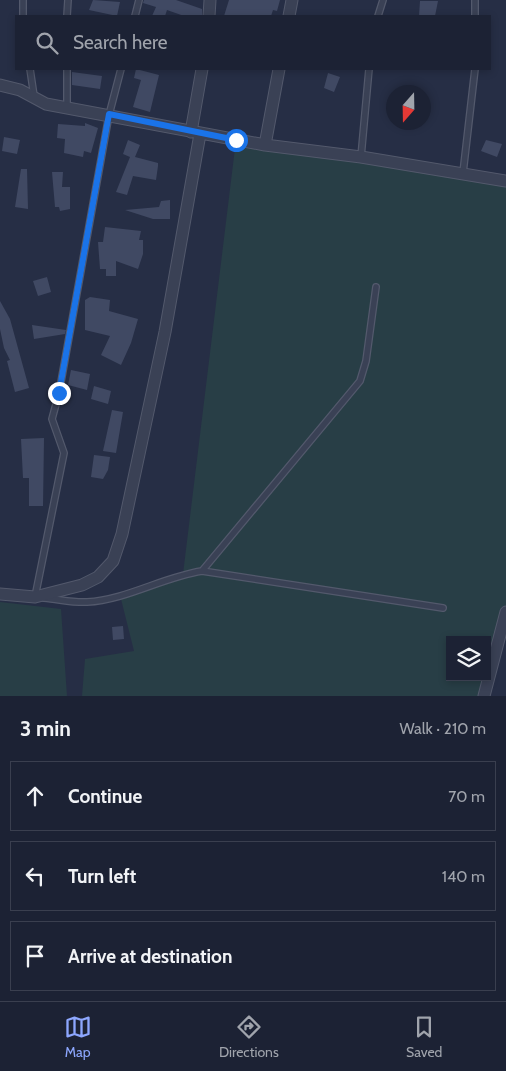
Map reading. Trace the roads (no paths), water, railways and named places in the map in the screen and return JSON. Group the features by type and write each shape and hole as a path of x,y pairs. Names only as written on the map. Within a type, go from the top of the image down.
{"street":[{"path":"209,15 210,0"},
{"path":"289,15 292,0"},
{"path":"0,594 35,597 82,585 98,577 113,561 122,534 165,332 196,133 202,70"},
{"path":"265,145 279,70"},
{"path":"0,85 20,90 46,104 109,114 196,133 265,145 361,157 506,181"},
{"path":"484,696 506,612"}],"lane":[{"path":"23,0 23,15"},
{"path":"67,15 68,0"},
{"path":"135,15 139,0"},
{"path":"378,15 382,0"},
{"path":"475,0 475,15"},
{"path":"30,70 35,98"},
{"path":"67,70 67,108"},
{"path":"121,70 109,114 59,393 52,419 64,453 35,597 87,602 120,595 183,574 202,571 443,608"},
{"path":"361,157 369,70"},
{"path":"463,173 475,70"},
{"path":"202,571 360,381 366,361 376,287"}]}
